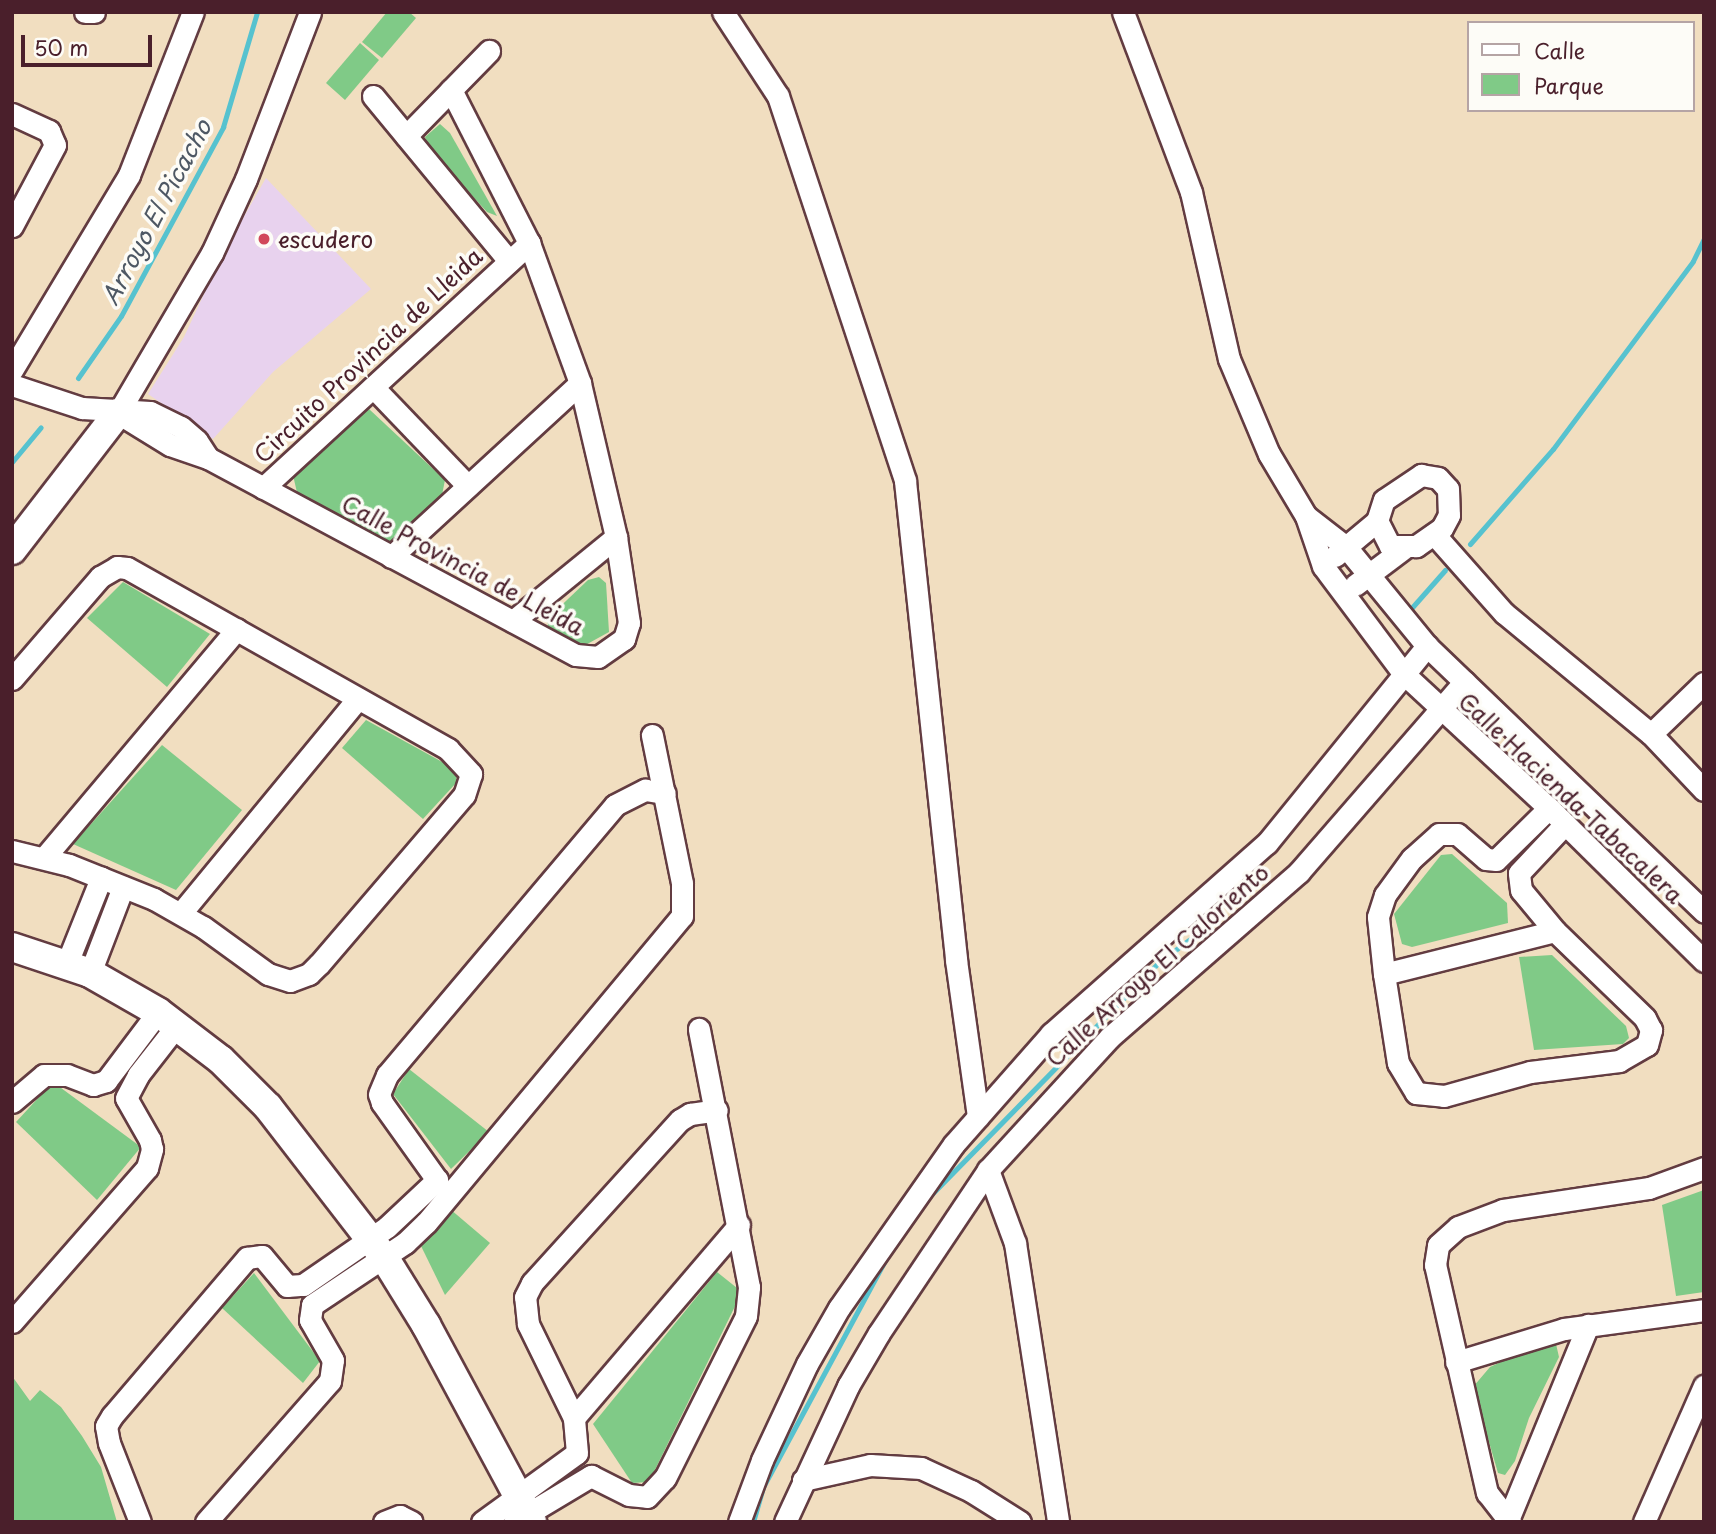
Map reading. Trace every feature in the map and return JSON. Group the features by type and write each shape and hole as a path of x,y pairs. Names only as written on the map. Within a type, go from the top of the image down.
{"street":[{"path":"85,12 94,12"},
{"path":"15,384 129,175 193,12"},
{"path":"12,550 118,413 212,253 251,167 310,12"},
{"path":"723,12 778,96 905,481 954,946 978,1115"},
{"path":"1123,12 1191,192 1229,359 1269,454 1306,516 1346,547 1367,576 1427,646 1704,912"},
{"path":"406,136 489,51"},
{"name":"Calle Provincia de Lleida","path":"15,384 118,413 170,445 208,458 585,658 604,654 618,645 629,623 616,537 580,383 529,243 451,90"},
{"name":"Circuito Provincia de Lleida","path":"373,96 509,261"},
{"path":"12,114 50,131 55,145 12,226"},
{"name":"Circuito Provincia de Lleida","path":"262,488 529,243"},
{"path":"391,557 580,383"},
{"path":"373,387 468,486"},
{"path":"1323,566 1377,521 1384,500 1400,485 1421,475 1438,478 1448,489 1452,502 1449,515 1434,534 1403,548 1343,595"},
{"name":"Calle Hacienda Tabacalera","path":"1306,516 1323,566 1403,673 1549,808 1704,961"},
{"path":"1377,521 1390,546 1403,548"},
{"path":"1434,534 1504,613 1651,734 1704,790"},
{"path":"513,621 616,537"},
{"path":"12,679 100,577 117,567 136,571 458,756 471,774 457,804 319,964 300,979 268,974 181,913 123,887 44,858 12,851"},
{"path":"44,858 237,629"},
{"name":"Calle Arroyo El Caloriento","path":"739,1522 761,1460 839,1308 915,1196 978,1115 1081,1006 1267,843 1427,646"},
{"name":"Calle Arroyo El Caloriento","path":"785,1522 803,1479 878,1333 988,1170 1091,1056 1299,872 1464,682"},
{"path":"1651,734 1704,683"},
{"path":"181,913 358,698"},
{"path":"206,1522 330,1381 333,1360 310,1320 312,1305 445,1185 682,916 682,883 652,735"},
{"path":"445,1185 382,1103 379,1094 387,1075 615,805 645,790 664,793"},
{"path":"1549,808 1496,860 1448,832 1423,846 1380,908 1384,974 1402,1076 1416,1093 1426,1098 1530,1072 1619,1061 1638,1054 1650,1036 1645,1017 1532,906 1518,881 1519,873 1565,824"},
{"path":"79,968 101,878"},
{"path":"79,968 123,887"},
{"path":"1384,974 1555,930"},
{"path":"12,947 79,968 167,1018 268,1107 377,1247 426,1325 523,1514"},
{"path":"12,1102 44,1076 67,1075 93,1085 106,1081 167,1018"},
{"path":"12,1322 146,1168 152,1149 150,1140 127,1098 167,1018"},
{"path":"482,1522 523,1514 591,1476 638,1497 646,1497 658,1486 750,1304 739,1225 699,1029"},
{"path":"523,1514 577,1453 574,1418 528,1324 525,1297 543,1269 667,1133 690,1114 717,1110"},
{"path":"1588,1325 1509,1521 1487,1493 1456,1362 1435,1265 1443,1237 1475,1218 1503,1210 1648,1188 1704,1168"},
{"path":"988,1170 1015,1243 1058,1522"},
{"path":"574,1418 739,1225"},
{"path":"140,1522 106,1433 121,1405 247,1258 262,1256 287,1286 296,1287 377,1247"},
{"path":"1456,1362 1542,1333 1704,1310"},
{"path":"1644,1522 1704,1386"},
{"path":"803,1479 870,1465 921,1468 971,1491 1020,1522"},
{"path":"384,1522 400,1516 412,1522"}],"shaded area":[{"path":"266,178 371,289 273,372 213,439 148,394 184,337 224,251"}],"green space":[{"path":"387,12 409,12 416,18 382,58 362,42"},
{"path":"360,43 379,60 345,100 326,83"},
{"path":"440,124 450,133 497,216 487,212 429,149 425,137"},
{"path":"369,409 445,480 442,495 392,543 379,544 298,497 293,475"},
{"path":"599,577 606,583 609,632 580,648 549,631 547,619 588,580"},
{"path":"123,582 210,634 167,687 87,618"},
{"path":"366,720 455,769 457,782 423,819 342,748"},
{"path":"162,745 242,810 176,890 73,844"},
{"path":"1452,854 1507,903 1508,923 1412,947 1402,944 1394,914 1441,855"},
{"path":"1552,955 1626,1026 1629,1038 1623,1044 1534,1050 1519,957"},
{"path":"409,1069 489,1132 451,1169 393,1094"},
{"path":"53,1082 141,1147 97,1200 16,1122"},
{"path":"1704,1190 1704,1292 1676,1296 1662,1205"},
{"path":"450,1209 490,1243 445,1295 421,1246"},
{"path":"717,1272 742,1292 649,1482 632,1483 593,1424"},
{"path":"254,1273 320,1361 303,1383 222,1308"},
{"path":"1540,1344 1556,1344 1559,1357 1529,1418 1515,1461 1505,1475 1498,1473 1473,1387 1490,1367"},
{"path":"12,1376 30,1401 40,1390 61,1407 82,1436 101,1467 117,1522 12,1522"}],"waterway":[{"name":"Arroyo El Picacho","path":"78,378 121,316 223,127 257,12"},
{"path":"1470,544 1553,449 1693,261 1704,238"},
{"name":"Arroyo El Picacho","path":"12,462 41,427"},
{"path":"1408,612 1445,570"},
{"path":"927,1199 1159,962 1216,920"},
{"path":"753,1522 763,1487 886,1259"}],"place":[{"name":"escudero","path":"264,239"}]}
